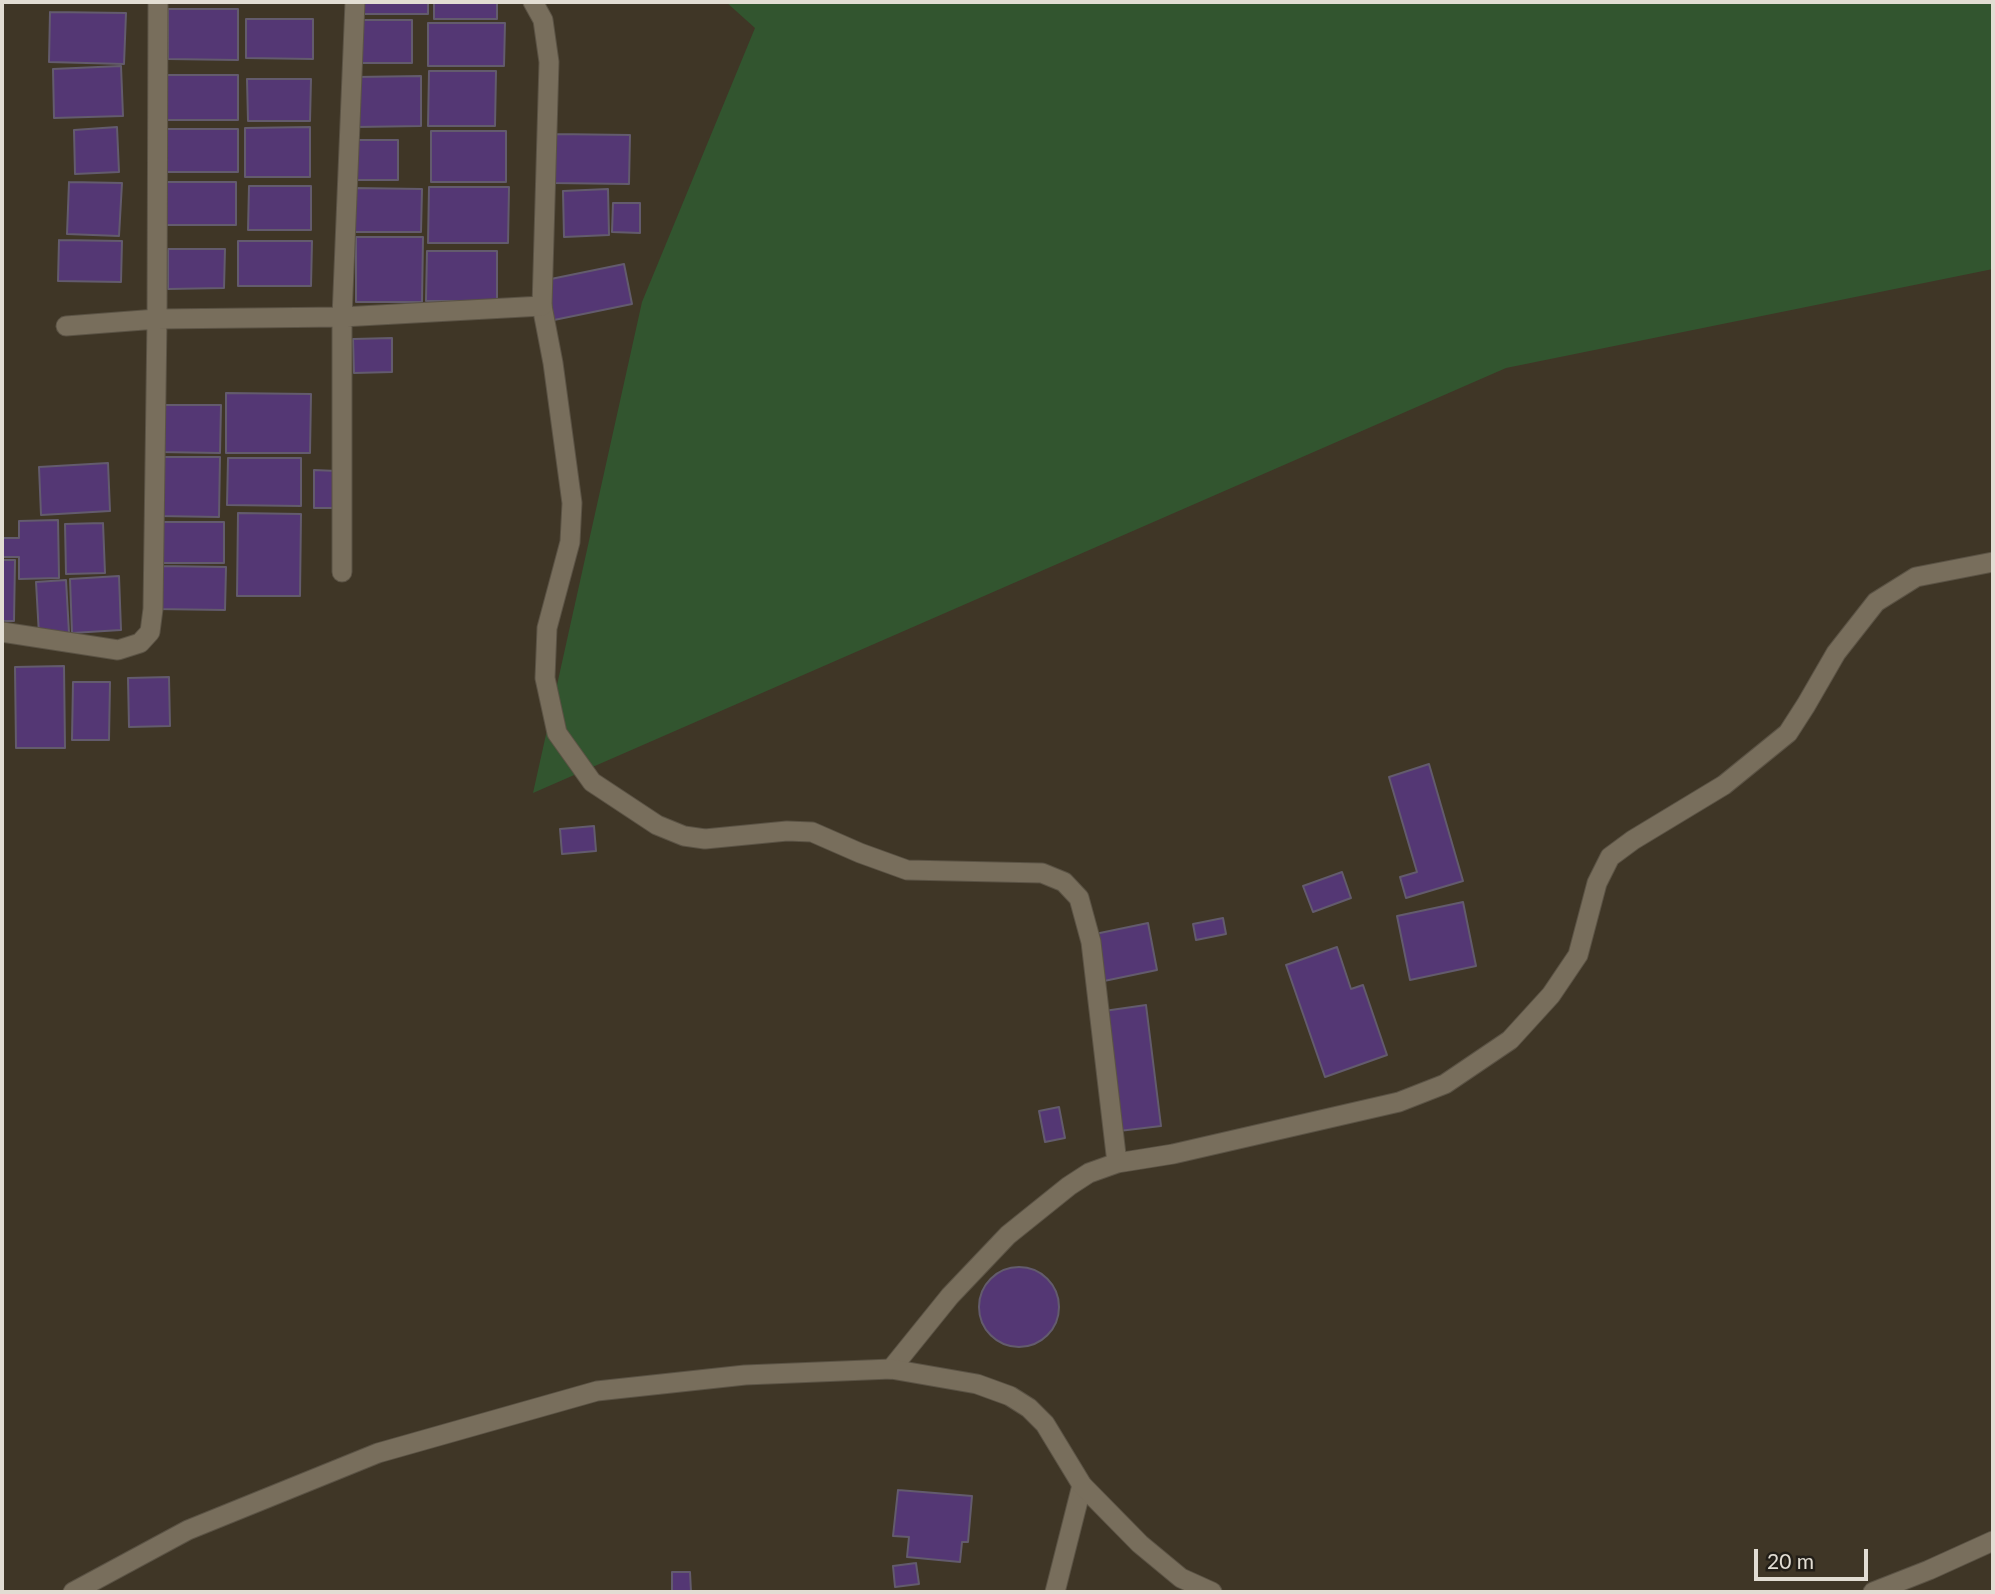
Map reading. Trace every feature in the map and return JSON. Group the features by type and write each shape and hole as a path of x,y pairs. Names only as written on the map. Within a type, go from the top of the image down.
{"street":[{"path":"2,632 118,650 140,643 150,632 153,609 158,319 158,2"},
{"path":"342,572 342,317 355,2"},
{"path":"533,2 543,20 549,62 542,306 551,351 572,503 570,542 547,628 545,678 557,733 592,782 657,825 684,836 705,839 787,831 812,832 907,870 1042,873 1064,882 1079,898 1091,942 1117,1163"},
{"path":"66,326 158,319 342,317 542,306"},
{"path":"891,1369 950,1296 1008,1235 1089,1173 1117,1163 1173,1154 1399,1102 1445,1084 1510,1040 1551,995 1578,955 1597,883 1610,857 1724,785 1788,733 1836,653 1876,602 1916,577 1993,562"},
{"path":"73,1592 188,1530 378,1454 597,1391 745,1375 891,1369 977,1384 1010,1396 1029,1408 1045,1424 1082,1485 1140,1544 1181,1578 1212,1592"},
{"path":"1055,1592 1082,1485"},
{"path":"1873,1592 1993,1541"}],"green space":[{"path":"726,2 1993,2 1993,269 1506,368 533,793 642,302 755,28"}],"building":[{"path":"361,2 428,2 428,14 360,14"},
{"path":"434,2 497,2 497,19 434,19"},
{"path":"168,9 238,9 238,60 168,59"},
{"path":"50,12 126,13 124,64 49,62"},
{"path":"246,19 313,19 313,59 246,58"},
{"path":"356,20 412,20 412,63 355,63"},
{"path":"428,23 505,23 504,66 428,66"},
{"path":"121,66 123,116 54,118 53,69"},
{"path":"429,71 496,71 495,126 428,126"},
{"path":"164,75 238,75 238,120 164,120"},
{"path":"421,76 421,126 356,127 356,77"},
{"path":"247,79 311,79 310,121 248,121"},
{"path":"117,127 119,172 75,174 74,130"},
{"path":"310,127 310,177 245,177 245,128"},
{"path":"165,129 238,129 238,172 165,172"},
{"path":"431,131 506,131 506,182 431,182"},
{"path":"554,134 630,135 629,184 553,183"},
{"path":"352,140 398,140 398,180 352,180"},
{"path":"69,182 122,183 119,236 67,234"},
{"path":"165,182 236,182 236,225 164,225"},
{"path":"249,186 311,186 311,230 248,230"},
{"path":"429,187 509,187 508,243 428,243"},
{"path":"353,188 422,189 421,232 353,232"},
{"path":"608,189 609,235 564,237 563,191"},
{"path":"613,203 640,203 640,233 612,232"},
{"path":"356,237 423,237 422,302 356,302"},
{"path":"59,240 122,241 121,282 58,281"},
{"path":"238,241 312,241 311,286 238,286"},
{"path":"168,249 225,249 224,288 168,289"},
{"path":"427,251 497,251 497,301 426,301"},
{"path":"624,264 632,304 554,320 546,280"},
{"path":"392,338 392,372 354,373 353,339"},
{"path":"226,393 311,394 310,453 226,453"},
{"path":"159,405 221,405 220,453 159,452"},
{"path":"159,457 220,457 219,517 158,516"},
{"path":"228,458 301,458 301,506 227,505"},
{"path":"108,463 110,511 41,515 39,467"},
{"path":"314,470 337,471 336,508 314,508"},
{"path":"238,513 301,514 300,596 237,596"},
{"path":"58,520 59,578 19,579 19,557 2,557 2,538 19,538 19,521"},
{"path":"158,522 224,522 224,563 158,563"},
{"path":"103,523 105,573 66,574 65,524"},
{"path":"2,560 15,560 14,621 2,621"},
{"path":"157,566 226,567 225,610 156,609"},
{"path":"119,576 121,630 72,633 70,579"},
{"path":"66,580 69,633 39,635 36,582"},
{"path":"64,666 65,748 16,748 15,667"},
{"path":"169,677 170,726 129,727 128,678"},
{"path":"73,682 110,682 109,740 72,740"},
{"path":"1429,764 1463,881 1406,898 1400,877 1417,872 1389,777"},
{"path":"594,826 596,851 562,854 560,829"},
{"path":"1342,872 1351,898 1313,912 1303,886"},
{"path":"1463,902 1476,966 1410,980 1397,916"},
{"path":"1223,918 1226,934 1196,940 1193,924"},
{"path":"1148,923 1157,970 1104,981 1095,934"},
{"path":"1337,947 1351,989 1363,985 1387,1055 1325,1077 1286,965"},
{"path":"1146,1005 1161,1126 1119,1131 1104,1011"},
{"path":"1059,1107 1065,1138 1045,1142 1039,1111"},
{"path":"1019,1267 1034,1270 1047,1279 1056,1292 1059,1307 1056,1322 1047,1335 1034,1344 1019,1347 1004,1344 991,1335 982,1322 979,1307 982,1292 991,1279 1004,1270"},
{"path":"898,1490 972,1496 968,1542 962,1542 960,1562 907,1557 909,1537 893,1536"},
{"path":"916,1563 919,1584 895,1587 893,1566"},
{"path":"672,1572 690,1572 691,1592 672,1592"}]}
